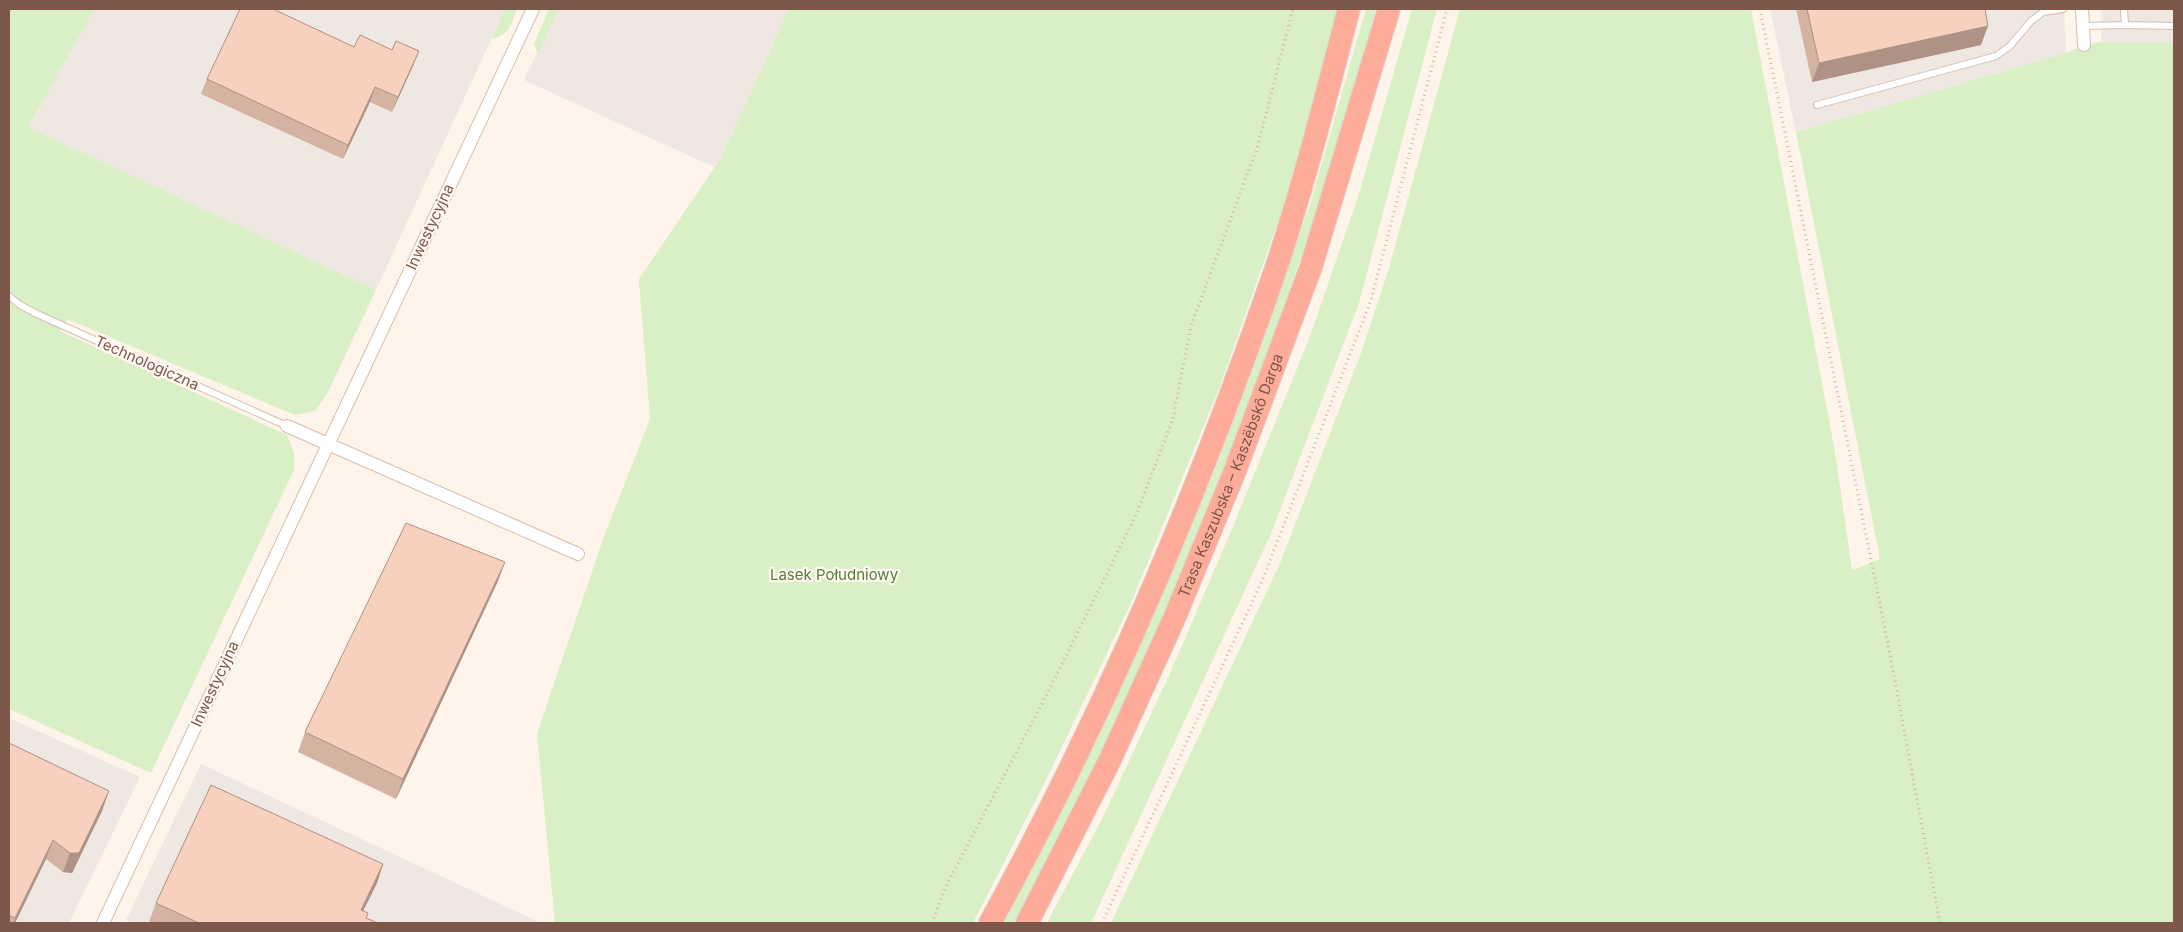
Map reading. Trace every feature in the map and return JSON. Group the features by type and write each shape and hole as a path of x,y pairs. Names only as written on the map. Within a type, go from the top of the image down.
{"highway":[{"name":"Trasa Kaszubska – Kaszëbskô Darga","path":"990,923 1028,854 1148,601 1203,468 1276,269 1319,125 1349,9"},
{"name":"Trasa Kaszubska – Kaszëbskô Darga","path":"1026,923 1110,760 1174,620 1235,471 1311,267 1389,9"}],"street":[{"name":"Inwestycyjna","path":"103,923 533,9"},
{"path":"2082,9 2084,45"},
{"path":"287,426 578,554"}],"lane":[{"path":"1817,105 1996,56 2010,46 2031,21 2043,12 2063,9"},
{"path":"2124,9 2124,25"},
{"path":"2083,26 2174,26"},
{"name":"Technologiczna","path":"9,296 20,305 37,314 287,426"}],"path":[{"path":"932,923 946,886 1046,696 1136,515 1173,419 1191,326 1257,148 1293,9"},
{"path":"1102,923 1262,581 1371,300 1447,9"},
{"path":"1760,9 1887,640 1940,923"}],"shaded area":[{"path":"95,9 505,9 376,290 28,127"},
{"path":"559,9 789,9 721,158 714,167 524,80"},
{"path":"1770,9 2064,9 2066,53 1796,132"},
{"path":"2101,9 2174,9 2174,42 2101,42"},
{"path":"9,718 140,777 69,923 9,923"},
{"path":"201,764 541,923 134,923 126,920"}],"green space":[{"path":"9,9 95,9 28,127 376,290 327,394 315,411 295,415 67,319 60,331 287,435 294,453 294,470 151,773 9,709"},
{"path":"505,9 517,9 506,32 492,38"},
{"path":"549,9 559,9 538,54 534,44"},
{"name":"Lasek Południowy","path":"789,9 1341,9 1280,216 1220,386 1131,603 1045,782 973,923 555,923 537,734 603,539 650,419 639,279 721,158"},
{"path":"1366,9 1376,9 1336,150 1290,289 1216,491 1143,665 1094,769 1016,923 1004,923 1108,715 1212,477 1256,361 1310,204"},
{"path":"1412,9 1437,9 1359,303 1270,536 1091,923 1047,923 1104,815 1171,671 1232,529 1309,339 1359,194"},
{"path":"1460,9 1751,9 1835,452 1852,570 1880,559 1796,132 2066,53 2084,45 2101,42 2174,42 2174,923 1111,923 1281,561 1361,353 1389,268"}],"building":[{"path":"240,9 273,9 354,47 360,35 392,50 396,41 419,51 398,97 375,87 348,145 207,79"},
{"path":"1807,9 1985,9 1988,26 1819,63"},
{"path":"406,523 505,562 403,779 305,732"},
{"path":"9,743 109,791 79,853 70,853 53,840 15,918 9,915"},
{"path":"211,785 383,864 361,910 368,913 366,918 378,923 199,923 156,903"}]}
